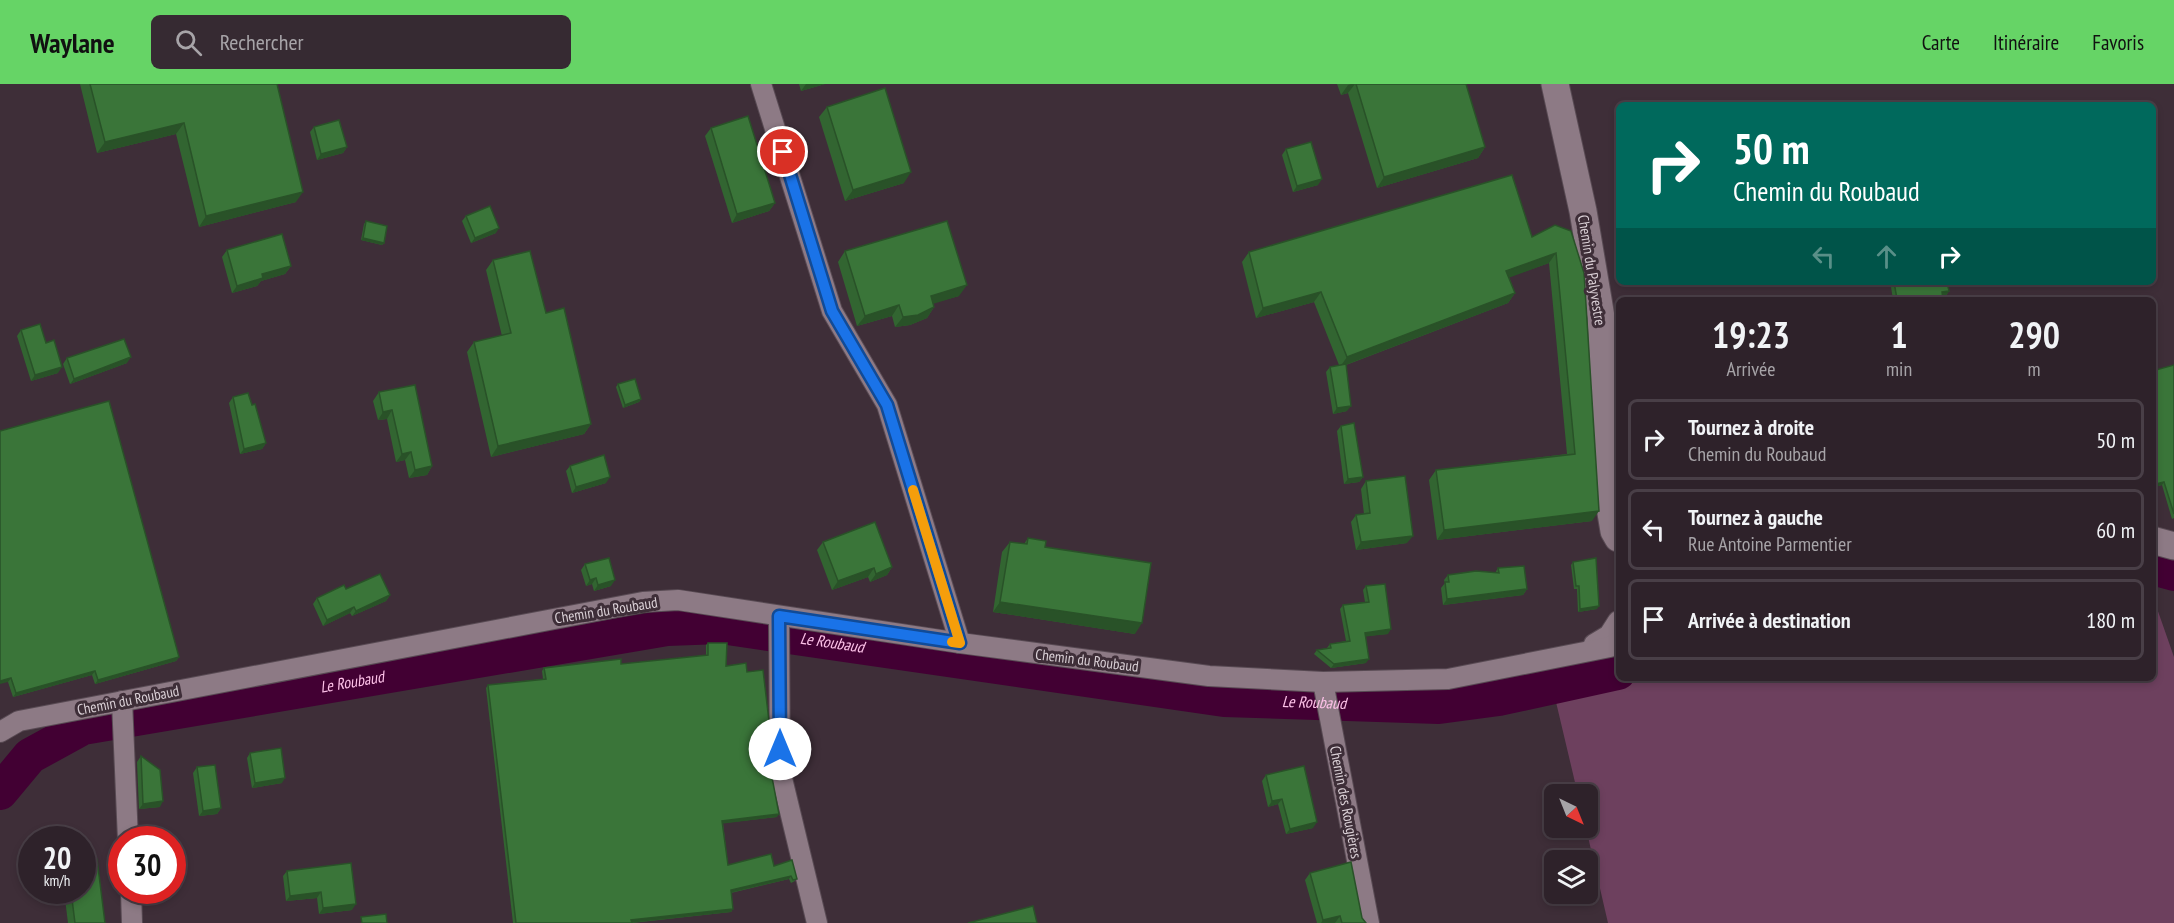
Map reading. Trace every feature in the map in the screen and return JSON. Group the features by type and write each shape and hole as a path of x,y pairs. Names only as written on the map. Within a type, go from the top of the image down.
{"street":[{"path":"761,84 832,311 887,405 960,643"},
{"name":"Chemin du Palyvestre","path":"1555,84 1583,211 1598,297 1611,522 1616,533"},
{"name":"Chemin du Palyvestre","path":"1609,459 1616,490"},
{"path":"2156,541 2174,546"},
{"name":"Chemin du Roubaud","path":"0,732 19,721 643,602 678,600 960,643 1209,676 1324,687 1448,679 1610,647 1616,643"},
{"path":"779,616 780,770 817,923"},
{"name":"Chemin du Roubaud","path":"1576,654 1609,635 1616,624"},
{"name":"Chemin des Rougières","path":"1324,687 1369,923"},
{"path":"122,701 128,826"},
{"path":"131,904 132,923"}],"shaded area":[{"path":"2156,606 2174,657 2174,923 1608,923 1598,880 1598,850 1591,850 1588,838 1598,838 1598,784 1575,784 1556,702 1639,681 2156,681"}],"building":[{"path":"90,84 277,84 303,192 206,216 184,123 105,142"},
{"path":"1356,84 1466,84 1485,147 1384,177"},
{"path":"885,88 911,172 853,190 827,107"},
{"path":"748,116 775,203 737,214 711,128"},
{"path":"339,120 347,147 321,154 314,127"},
{"path":"1311,142 1322,179 1297,186 1286,149"},
{"path":"1512,175 1532,237 1555,225 1571,231 1584,273 1599,511 1444,530 1436,470 1575,454 1556,253 1506,271 1515,293 1347,357 1321,292 1263,308 1249,252"},
{"path":"490,206 499,228 475,238 466,216"},
{"path":"366,221 387,226 384,243 363,238"},
{"path":"947,221 967,285 931,296 934,307 918,315 903,317 899,305 865,316 845,251"},
{"path":"282,234 291,266 262,274 263,278 237,286 227,250"},
{"path":"530,251 546,313 564,308 591,424 498,446 474,342 511,333 493,260"},
{"path":"1895,285 1948,285 1949,291 1942,292 1943,297 1897,297"},
{"path":"40,324 46,343 54,340 62,367 35,375 21,330"},
{"path":"124,339 131,357 74,379 67,358"},
{"path":"1346,364 1351,406 1337,408 1330,367"},
{"path":"2174,365 2174,514 2164,482 2156,484 2156,370"},
{"path":"635,379 641,399 625,405 618,384"},
{"path":"415,385 432,466 415,470 411,452 402,454 392,410 383,412 379,392"},
{"path":"248,393 252,405 255,404 266,443 244,449 233,397"},
{"path":"109,401 179,657 98,680 95,671 16,693 11,678 0,681 0,431"},
{"path":"1354,423 1363,477 1348,479 1341,426"},
{"path":"604,455 610,477 576,487 570,466"},
{"path":"1405,476 1413,536 1361,542 1356,515 1370,513 1366,481"},
{"path":"875,522 892,567 876,574 874,568 838,581 823,542"},
{"path":"1028,538 1046,541 1045,547 1151,563 1142,623 1000,602 1010,542 1027,544"},
{"path":"609,558 615,580 598,585 596,578 590,580 585,564"},
{"path":"1596,558 1599,606 1580,609 1579,586 1576,586 1573,562"},
{"path":"1524,566 1527,589 1447,599 1445,582 1449,582 1448,575 1476,571 1499,573 1498,568"},
{"path":"380,574 390,595 356,611 354,607 327,620 317,598 344,585 346,589"},
{"path":"1385,584 1391,629 1365,633 1369,659 1334,664 1317,650 1331,648 1330,644 1350,641 1343,605 1369,602 1366,586"},
{"path":"708,643 727,643 726,666 746,663 747,672 763,670 770,730 770,767 779,814 722,821 728,865 771,854 774,866 792,860 797,879 793,880 791,876 731,890 733,909 631,920 632,923 516,923 488,685 546,679 544,668 621,659 621,664 708,655"},
{"path":"281,748 285,778 255,783 250,753"},
{"path":"141,756 160,770 163,801 143,804"},
{"path":"215,765 221,808 203,811 197,767"},
{"path":"1304,766 1317,822 1290,829 1282,799 1272,801 1266,775"},
{"path":"97,859 105,923 75,923 73,904 96,904"},
{"path":"1351,862 1362,918 1366,923 1342,923 1340,916 1323,920 1310,873"},
{"path":"351,863 356,904 323,908 321,892 290,896 287,871"},
{"path":"1033,906 1037,923 968,923"},
{"path":"386,914 387,923 362,923 361,917"}],"waterway":[{"name":"Le Roubaud","path":"2156,568 2174,573"},
{"name":"Le Roubaud","path":"0,792 30,756 83,727 667,628 721,626 1224,699 1439,706 1499,698 1616,672"}],"slow traffic":[{"path":"913,490 960,643 952,642"}],"route":[{"path":"780,749 779,616 960,643 887,405 832,311 783,152"}]}
